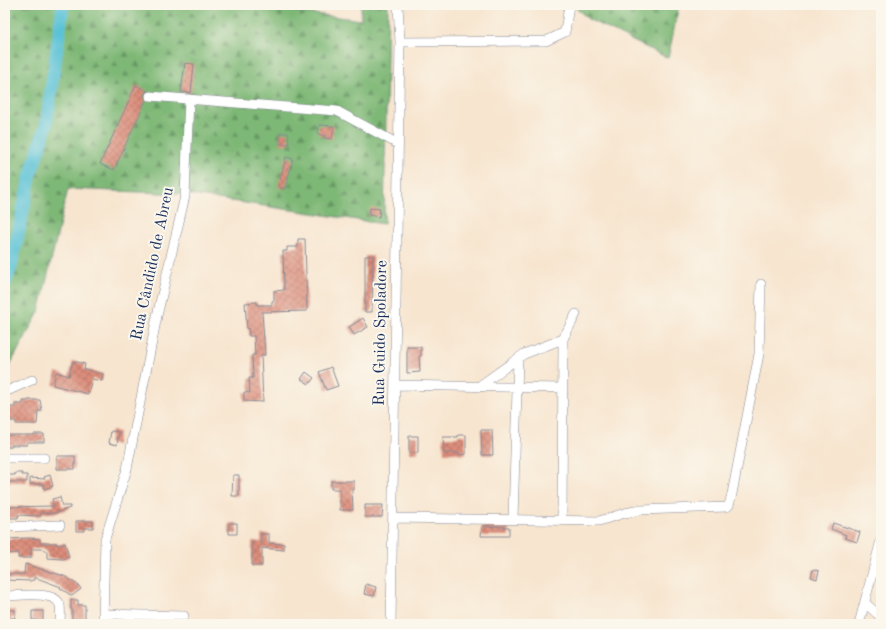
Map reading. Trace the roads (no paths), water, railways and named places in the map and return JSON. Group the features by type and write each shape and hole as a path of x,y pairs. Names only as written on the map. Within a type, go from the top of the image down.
{"street":[{"name":"Rua Guido Spoladore","path":"391,624 400,42 398,5"},
{"path":"400,42 546,42 565,32 569,5"},
{"path":"150,96 337,111 398,144"},
{"name":"Rua Cândido de Abreu","path":"103,624 106,539 127,469 156,316 185,196 189,99"},
{"path":"393,518 599,521 640,510 721,508 729,505 734,487 759,354 761,284"},
{"path":"562,520 563,339 576,314"},
{"path":"478,387 524,354 563,339"},
{"path":"513,519 518,359"},
{"path":"5,392 32,380"},
{"path":"395,386 563,388"},
{"path":"5,458 44,458"},
{"path":"5,527 60,525"},
{"path":"859,624 880,546"},
{"path":"5,596 46,595 55,598 60,605 60,624"},
{"path":"864,603 881,616"},
{"path":"103,614 184,616"}],"waterway":[{"path":"5,283 11,267 31,173 46,126 63,5"}]}
